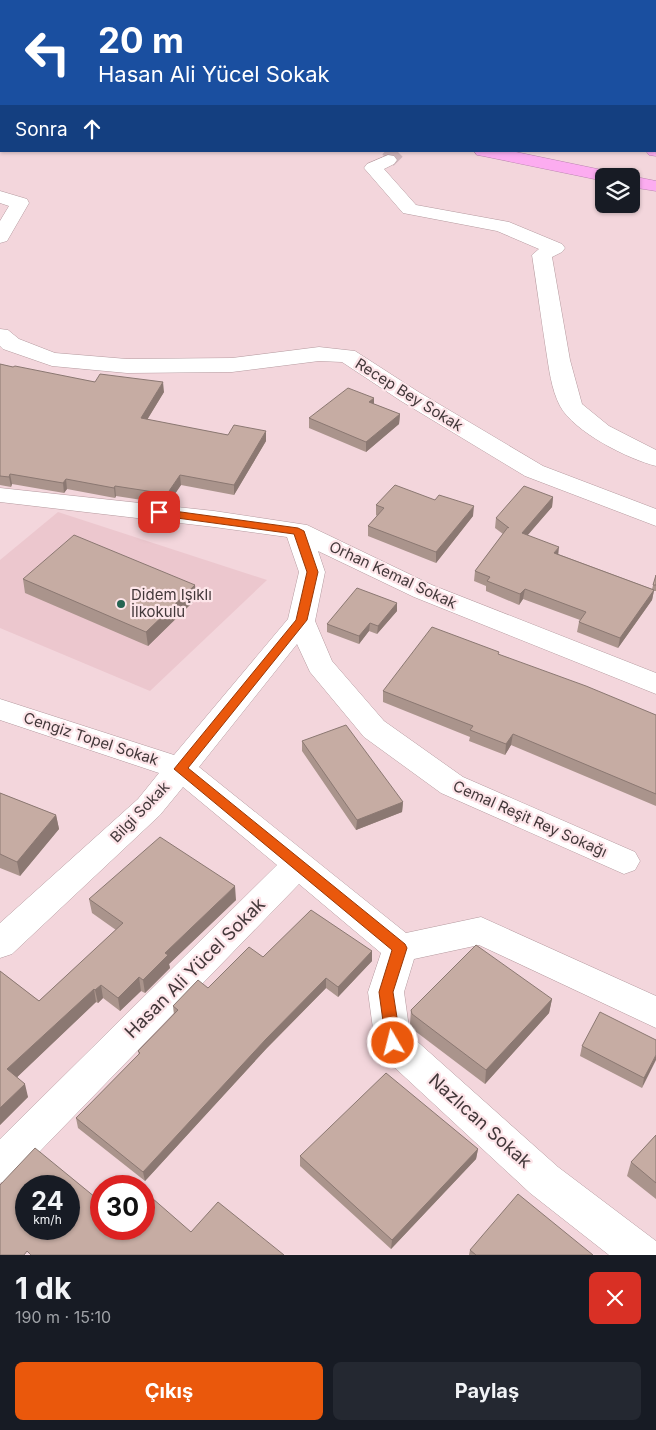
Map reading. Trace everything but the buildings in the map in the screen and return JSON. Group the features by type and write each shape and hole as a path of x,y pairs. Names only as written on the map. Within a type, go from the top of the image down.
{"highway":[{"path":"488,152 595,174"},
{"path":"640,183 656,186"}],"street":[{"path":"388,160 373,168 410,209 502,226 555,248 542,255 562,374 571,406 605,436 656,459"},
{"path":"0,197 20,203 0,238"},
{"name":"Recep Bey Sokak","path":"0,335 11,344 52,359 127,366 232,365 318,354 347,356 417,401 534,471 656,518"},
{"name":"Orhan Kemal Sokak","path":"0,495 214,519 298,531 423,591 656,684"},
{"name":"Bilgi Sokak","path":"0,944 149,808 301,620 312,572 298,531"},
{"name":"Cemal Reşit Rey Sokağı","path":"301,620 320,665 374,729 452,785 624,861"},
{"name":"Cengiz Topel Sokak","path":"0,709 181,769 298,864"},
{"path":"298,864 400,948 481,931 656,1013"},
{"name":"Hasan Ali Yücel Sokak","path":"0,1165 298,864"},
{"name":"Nazlıcan Sokak","path":"400,948 386,992 393,1043 544,1180 642,1255"}],"shaded area":[{"name":"Didem Işıklı İlkokulu","path":"58,512 267,580 150,691 0,628 0,560"}],"tunnel":[{"path":"388,160 396,152"}],"place":[{"name":"Didem Işıklı İlkokulu","path":"121,604"}],"route":[{"path":"159,512 298,531 312,572 301,620 181,769 400,948 386,992 393,1043"}]}
